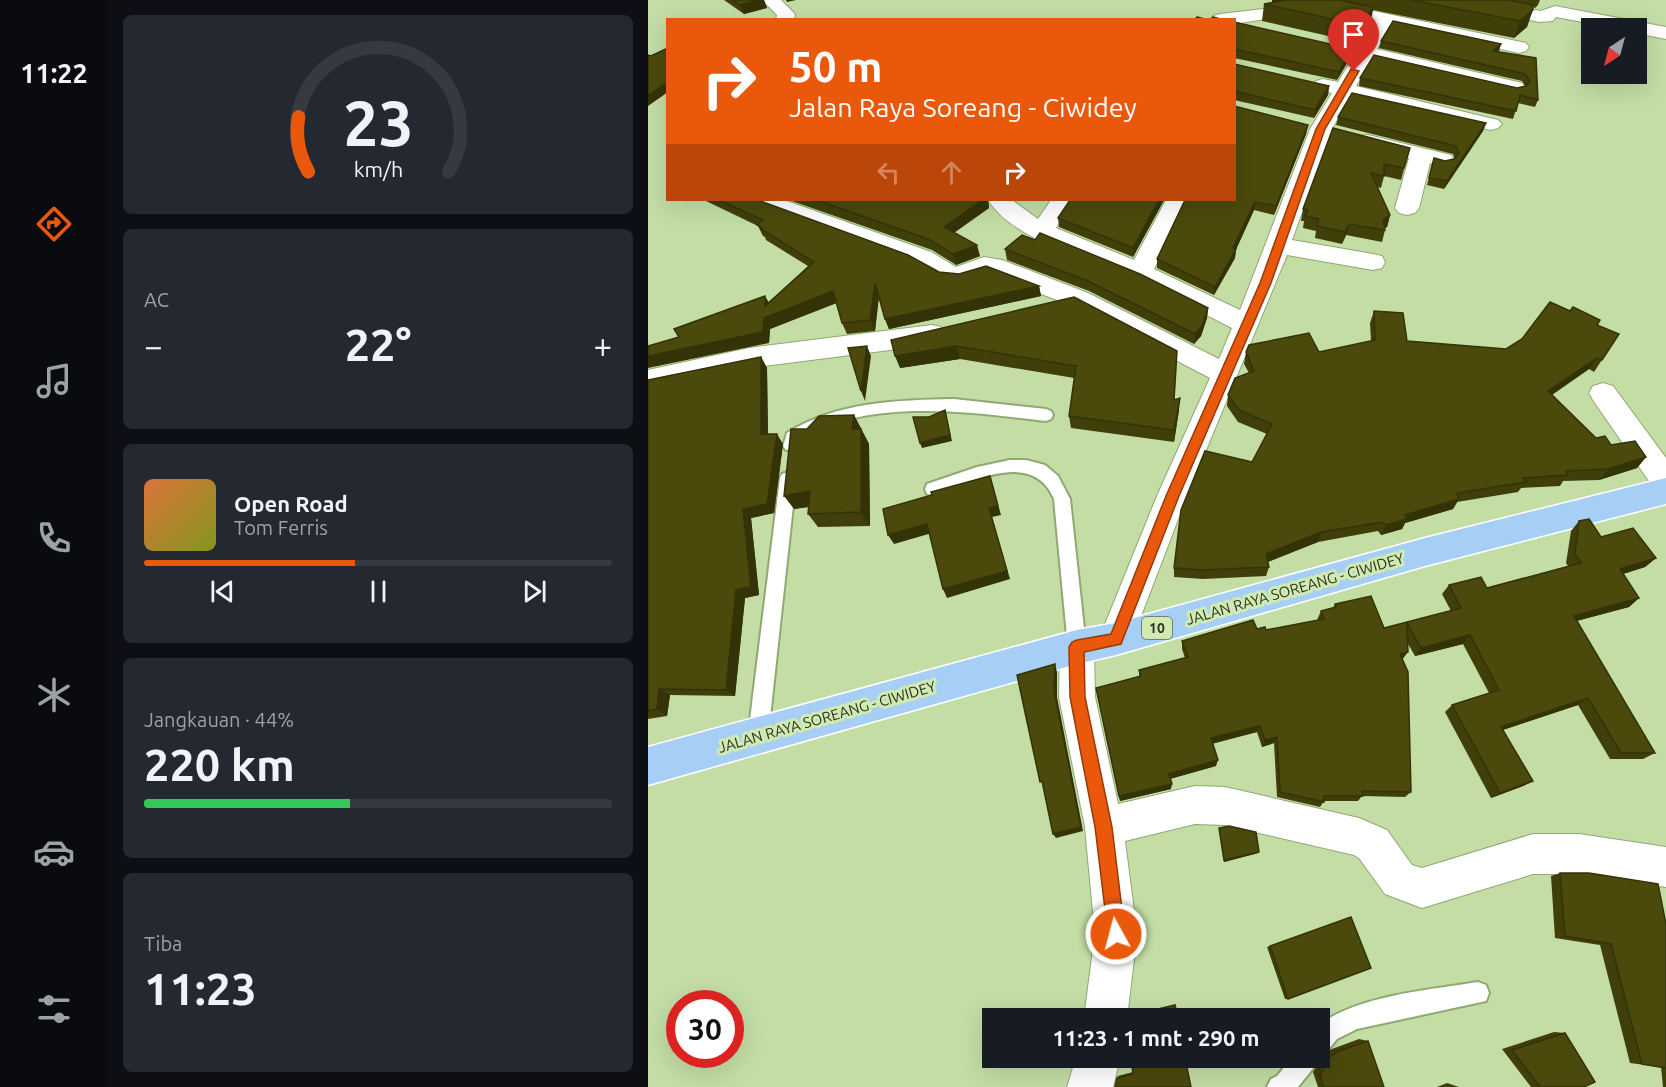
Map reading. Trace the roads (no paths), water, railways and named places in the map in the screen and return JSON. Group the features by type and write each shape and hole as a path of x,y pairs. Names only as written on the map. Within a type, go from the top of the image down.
{"highway":[{"name":"JALAN RAYA SOREANG - CIWIDEY","path":"648,766 1077,647 1116,639 1425,552 1665,489"}],"street":[{"path":"771,0 786,14 785,18"},
{"path":"1435,30 1448,0"},
{"path":"1458,0 1531,15 1546,17 1550,12 1555,12 1666,33"},
{"path":"1235,18 1272,13 1320,2 1384,20 1519,47"},
{"path":"1116,639 1172,496 1279,246 1310,126 1342,90 1384,20"},
{"path":"1236,23 1278,33"},
{"path":"1322,42 1515,87"},
{"path":"1299,80 1491,124"},
{"path":"1310,126 1443,160"},
{"path":"1407,208 1421,155"},
{"path":"766,201 922,258 952,275 962,275 984,265 993,266 1079,299 1225,374"},
{"path":"1000,201 1014,214 1043,230 1140,272 1247,324"},
{"path":"1043,230 1061,201"},
{"path":"1140,272 1177,201"},
{"path":"1279,246 1373,262"},
{"path":"1033,310 1079,299"},
{"path":"648,380 750,358 902,340 960,328"},
{"path":"1603,393 1665,489"},
{"path":"1077,647 1077,697 1104,827 1116,934 1106,1008"},
{"path":"1104,827 1195,805 1225,806 1359,837 1373,844 1399,880 1422,888 1533,854 1579,854 1666,867"},
{"path":"1090,1087 1095,1068"}],"lane":[{"path":"758,736 792,437 804,427 820,421 897,409 955,405 1046,415"},
{"path":"933,489 1006,466 1030,465 1051,478 1062,499 1077,647"},
{"path":"1330,1030 1352,1020 1407,1005 1478,993"},
{"path":"1279,1087 1286,1083 1299,1068"}]}
